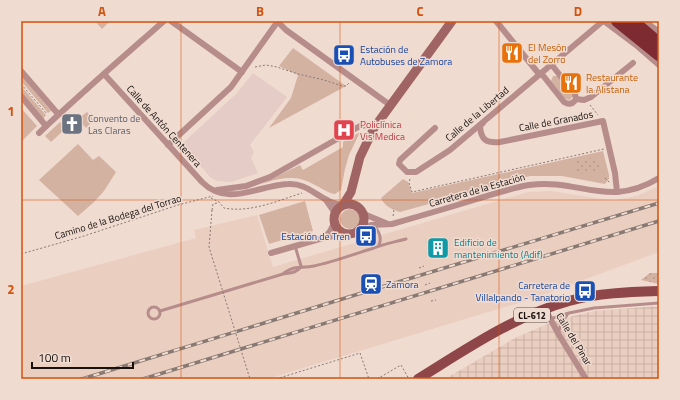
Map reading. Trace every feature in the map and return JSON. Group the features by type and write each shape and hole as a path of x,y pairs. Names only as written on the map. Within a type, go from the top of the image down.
{"highway":[{"path":"617,21 659,55"},
{"path":"633,21 659,43"}],"main road":[{"name":"CL-612","path":"418,379 487,338 545,309 585,297 659,290"}],"street":[{"path":"38,133 164,21"},
{"path":"171,21 242,72"},
{"path":"168,145 229,89 277,21 390,105"},
{"path":"496,21 564,102 571,103 576,99 586,100 633,63"},
{"path":"604,21 636,45 659,65"},
{"name":"Calle de la Libertad","path":"435,128 400,160 399,164 407,172 416,172 450,150 604,21"},
{"path":"645,21 659,32"},
{"path":"322,238 328,234 335,218 351,191 360,157 376,124 450,22"},
{"path":"551,64 574,93 576,99"},
{"path":"21,70 58,114"},
{"name":"Calle de Antón Centenera","path":"104,74 202,182 211,189 218,192 241,194 288,184 302,186 312,190 325,199 342,205"},
{"path":"21,96 46,126"},
{"name":"Calle de Granados","path":"483,122 480,126 481,134 483,138 490,143 603,121 615,173 616,192"},
{"path":"211,189 217,190 234,188 264,180 360,126 376,124"},
{"name":"Carretera de la Estación","path":"362,228 394,224 516,188 531,185 552,185 600,192 616,192 639,188 659,178"},
{"path":"351,191 357,206 364,214 387,223 394,224"},
{"name":"Calle de Antón Centenera","path":"325,199 335,218"},
{"path":"342,205 350,204 357,206"},
{"path":"271,254 322,238 354,234 362,228 365,221 364,214"},
{"path":"335,218 338,230 345,234"},
{"name":"Calle del Pinar","path":"545,309 586,379"}],"lane":[{"path":"371,226 378,230 381,240 379,245"},
{"path":"301,266 315,266 374,248 379,245 386,245 406,239"},
{"path":"160,311 283,274 298,271 301,266 295,246"},
{"path":"550,319 569,313 600,307 659,303"},
{"path":"152,307 157,308 160,311 159,316 156,319 151,319 148,315 148,310 152,307"},
{"path":"559,335 561,324 569,313"}],"path":[{"path":"249,62 255,67 266,65 277,67 342,86 346,86 354,79"},
{"path":"21,84 47,114"},
{"path":"586,100 603,121"},
{"path":"35,112 48,102"},
{"path":"411,172 409,183 412,192 605,149"},
{"path":"605,178 610,183"},
{"path":"210,198 219,202 224,208 241,209 255,207 312,190"},
{"name":"Camino de la Bodega del Torrao","path":"21,254 84,236 178,205 210,198 218,192"},
{"path":"219,202 212,204 209,247 250,379"},
{"path":"393,208 393,216"},
{"path":"419,268 424,266"},
{"path":"425,285 430,283"},
{"path":"431,301 436,300"},
{"path":"276,379 360,353 369,379"},
{"path":"377,379 401,365 409,379"}],"shaded area":[{"path":"95,21 110,21 102,29"},
{"path":"293,48 346,86 269,128 291,98 298,75 279,66"},
{"path":"253,73 287,97 250,145 254,152 251,158 258,173 231,182 217,181 210,177 186,149 184,142 236,94"},
{"path":"21,75 51,111 48,113 21,81"},
{"path":"553,76 558,76 573,96 570,100 565,99 551,81"},
{"path":"21,86 46,115 43,119 21,92"},
{"path":"21,108 37,126 21,142"},
{"path":"87,112 94,120 86,128 78,119"},
{"path":"60,122 65,129 51,142 45,136"},
{"path":"360,132 349,155 341,190 335,194 327,192 318,186 301,179 294,178 275,180 261,184 300,165 303,170 343,147 343,142"},
{"path":"78,144 93,160 99,156 116,172 104,191 78,216 39,180"},
{"path":"603,151 609,175 609,179 605,184 562,176 530,176 400,212 386,205 381,198 403,179 408,182 412,193"},
{"path":"597,157 600,171 577,174 575,161"},
{"path":"659,186 659,252 535,298 267,379 21,379 21,286 196,238 194,230 257,215 273,267 528,192 551,191 615,200 637,196"},
{"path":"305,201 313,231 269,244 259,215"},
{"path":"350,209 357,212 360,219 357,226 350,229 343,226 340,219 343,212"},
{"path":"650,273 659,273 659,284 641,280"},
{"path":"659,306 659,379 445,379 515,338 545,325 594,311"}],"railway":[{"path":"82,379 659,203"},
{"path":"143,379 659,221"}],"place":[{"name":"El Mesón del Zorro","path":"512,53"},
{"name":"Estación de Autobuses de Zamora","path":"344,55"},
{"name":"Restaurante la Alistana","path":"571,83"},
{"name":"Convento de Las Claras","path":"72,124"},
{"name":"Policlínica Vis Medica","path":"344,130"},
{"name":"Estación de Tren","path":"366,236"},
{"name":"Edificio de mantenimiento (Adif)","path":"438,248"},
{"name":"Zamora","path":"371,284"},
{"name":"Carretera de Villalpando - Tanatorio","path":"585,291"}]}
